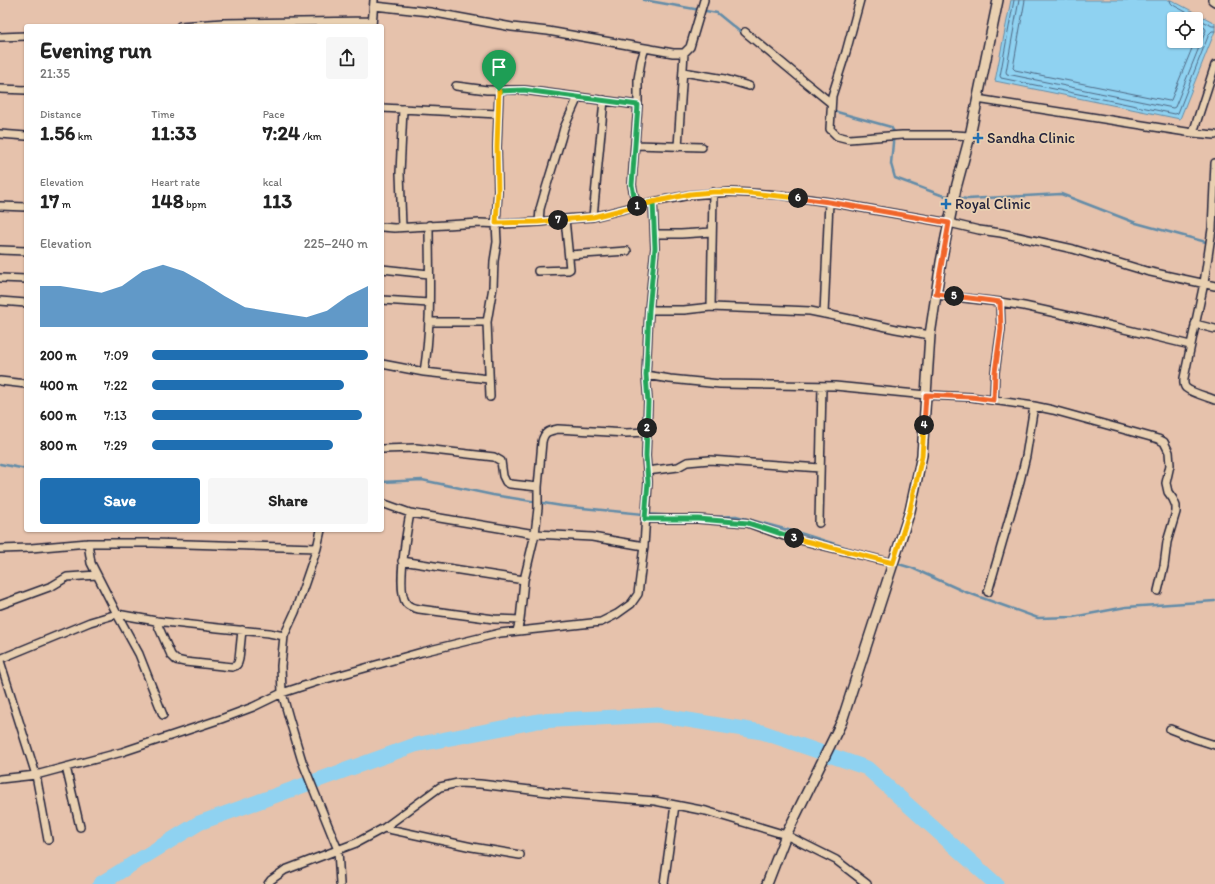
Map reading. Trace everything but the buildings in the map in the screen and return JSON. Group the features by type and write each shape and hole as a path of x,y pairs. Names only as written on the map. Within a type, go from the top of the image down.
{"street":[{"path":"860,0 832,99 830,129 838,136 849,139 902,135 970,136"},
{"path":"767,884 786,834 842,721 910,510 922,456 930,335 936,294 952,204 970,136 998,0"},
{"path":"678,147 684,53 690,47 703,1"},
{"path":"209,24 372,24 374,3 673,53 684,53"},
{"path":"745,32 804,82 832,99"},
{"path":"0,37 24,36"},
{"path":"636,206 632,185 634,145 638,105 638,79 645,48"},
{"path":"1193,133 1215,65"},
{"path":"683,72 725,79 749,86"},
{"path":"456,86 499,91 524,90 638,105"},
{"path":"0,89 24,90"},
{"path":"490,397 487,322 493,287 494,261 497,242 496,223 498,191 497,166 499,91"},
{"path":"538,222 540,209 564,128 578,97"},
{"path":"977,99 1193,133 1215,135"},
{"path":"593,217 604,100"},
{"path":"384,108 498,114"},
{"path":"402,227 400,173 403,109"},
{"path":"0,134 24,136"},
{"path":"634,145 702,147"},
{"path":"1215,163 1212,229 1204,283 1184,378 1184,384 1190,391 1215,400"},
{"path":"384,227 538,222 593,217 690,194 713,192 780,195 829,202 1001,233 1072,249 1146,272 1215,286"},
{"path":"711,307 713,192"},
{"path":"0,778 36,775 122,752 221,719 282,693 422,652 500,633 601,622 617,614 630,604 638,594 644,546 648,482 648,402 646,375 649,310 654,270 655,234 653,202"},
{"path":"824,314 829,202"},
{"path":"0,206 24,207"},
{"path":"538,272 569,270 570,267 565,219"},
{"path":"424,372 428,349 429,322 429,226"},
{"path":"655,234 712,232"},
{"path":"0,250 24,251"},
{"path":"569,255 627,250"},
{"path":"384,269 429,274"},
{"path":"0,278 24,279"},
{"path":"936,294 1000,302 1083,319 1190,345"},
{"path":"384,300 429,303"},
{"path":"0,301 24,303"},
{"path":"994,400 995,372 1001,329 1000,302"},
{"path":"649,310 676,310 711,307 810,311 930,335"},
{"path":"429,322 487,322"},
{"path":"1195,324 1215,329"},
{"path":"384,364 424,372 489,379"},
{"path":"646,375 720,384 822,386 926,395 971,397 1034,406 1158,439 1164,442 1169,452 1170,464 1166,483 1168,492 1176,506 1176,512 1167,542 1164,566 1158,591"},
{"path":"0,381 24,384"},
{"path":"819,523 822,386"},
{"path":"988,592 1020,481 1026,456 1034,406"},
{"path":"518,631 524,580 535,534 542,442 544,435 549,431 558,429 626,433 647,432"},
{"path":"384,449 416,448 494,457 501,461 503,476 506,482 538,490"},
{"path":"647,471 678,467 686,462 710,460 820,468"},
{"path":"384,504 410,513 535,534 592,537 644,546"},
{"path":"410,513 402,561 403,596 405,602 410,607 494,619 520,620"},
{"path":"645,521 698,519 748,523 784,536 892,567"},
{"path":"321,532 317,548 295,612 284,636 281,666 282,693 302,761 338,850 340,884"},
{"path":"0,549 88,543 153,543 317,548"},
{"path":"88,543 92,563 97,575 139,654 163,715"},
{"path":"402,561 524,580"},
{"path":"0,606 52,586 67,577 97,575"},
{"path":"48,840 36,775 0,660 90,622 117,614 156,621 284,636"},
{"path":"156,621 171,655 176,660 232,667 238,664 242,630"},
{"path":"1170,729 1215,745"},
{"path":"66,767 80,827"},
{"path":"268,884 285,870 356,843 384,828 440,787 458,783 655,801 706,811 786,834 836,860 867,884"},
{"path":"664,884 675,805"},
{"path":"384,828 472,847 520,855"}],"water":[{"path":"1011,0 1171,0 1194,12 1167,12 1167,48 1203,48 1203,17 1215,23 1215,31 1180,119 995,81"}],"waterway":[{"path":"644,0 717,13 744,35"},
{"path":"805,86 837,112 891,127 894,132 891,164 895,178 941,195 967,199 1061,194 1136,223 1206,242 1215,242"},
{"path":"0,464 24,469"},
{"path":"384,482 422,480 493,495 562,506 681,516"},
{"path":"712,517 736,516 803,534 854,550"},
{"path":"895,563 912,568 963,591 1038,618 1073,617 1126,607 1215,601"},
{"path":"100,884 199,823 415,745 538,721 657,715 762,732 867,768 996,884"}],"place":[{"name":"Sandha Clinic","path":"978,138"},
{"name":"Royal Clinic","path":"946,204"}],"route":[{"path":"499,91 497,147 498,211 496,223 538,222 593,217 603,214 634,207 636,206 669,198 690,194 730,192 780,195 873,209 925,220 949,223 936,294 1000,302 1001,329 995,372 994,400 971,397 926,395 922,456 910,510 893,563 784,536 748,523 698,519 645,519 648,482 646,456 648,402 646,375 649,310 654,270 655,234 653,202 636,206 632,185 638,105 524,90 499,91"}]}
